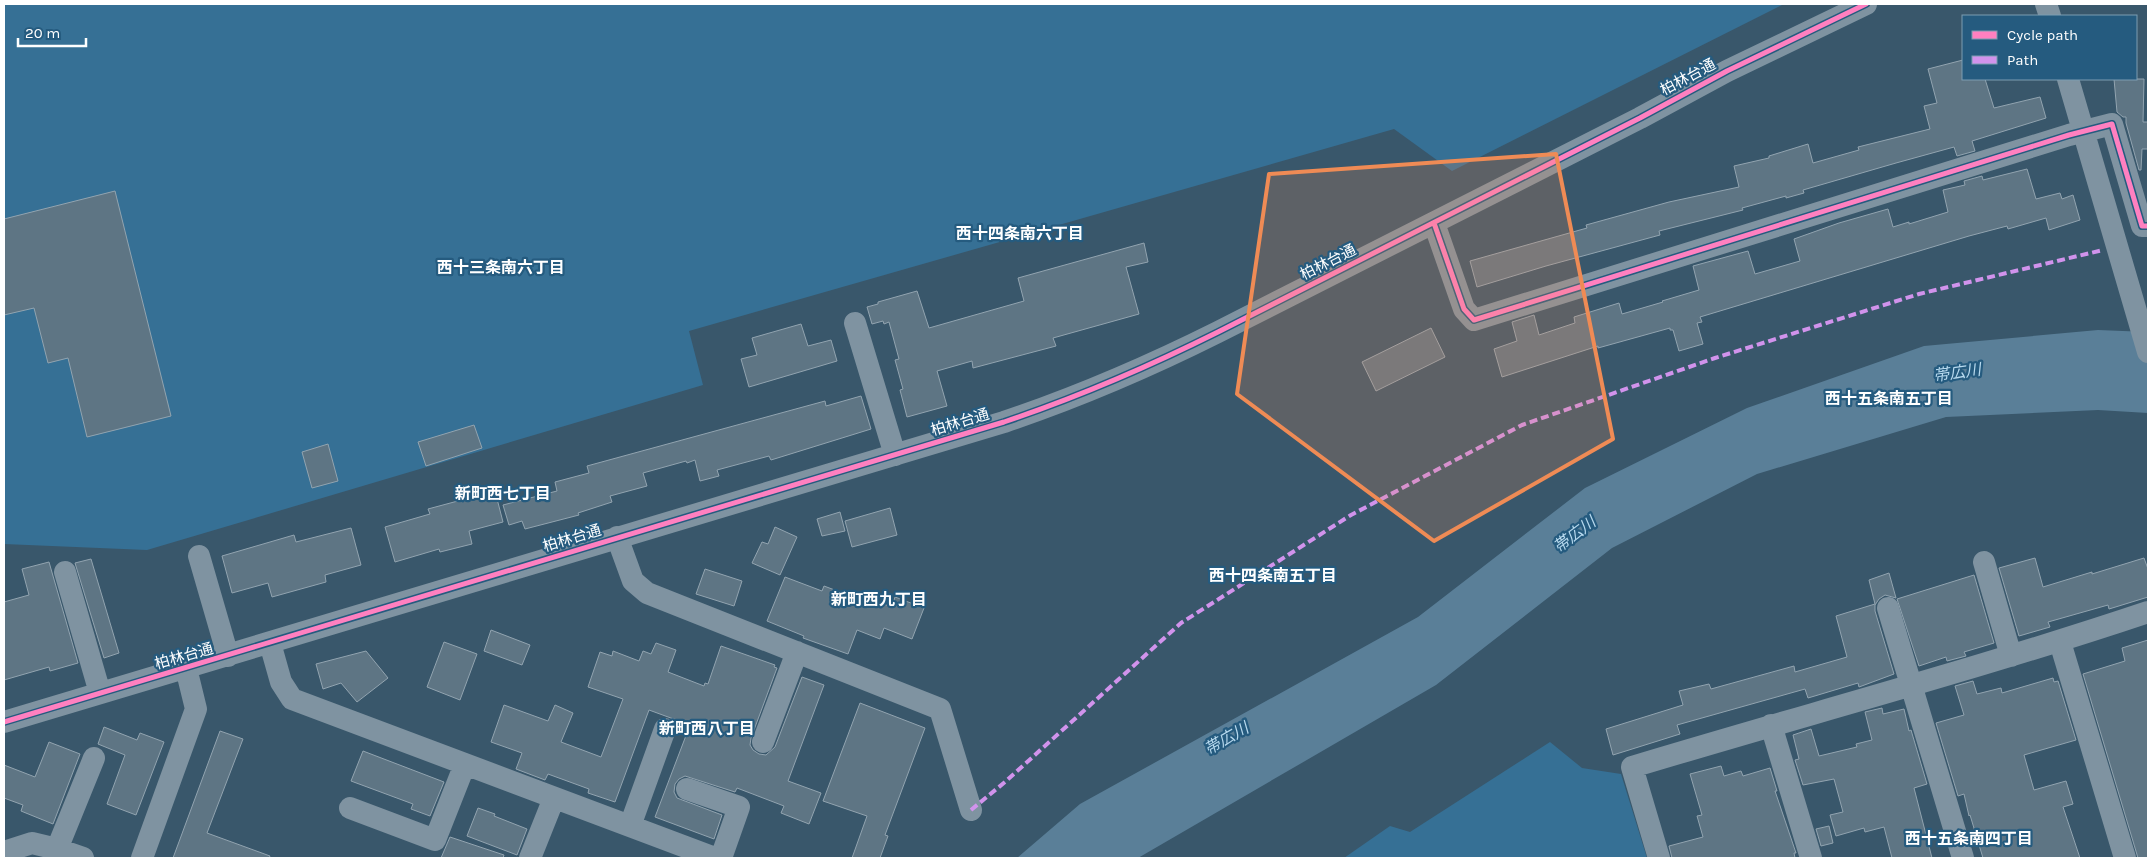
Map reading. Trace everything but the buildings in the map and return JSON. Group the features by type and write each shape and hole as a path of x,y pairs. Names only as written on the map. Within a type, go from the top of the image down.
{"street":[{"name":"柏林台通","path":"4,722 270,644 617,537 895,455 1004,422 1071,399 1150,366 1434,224 1727,71 1866,4"},
{"path":"2068,80 2148,352"},
{"path":"1434,224 1464,309 1474,320 2083,131 2112,124 2142,226 2148,226"},
{"path":"855,323 895,455"},
{"path":"617,537 633,581 648,593 940,708 971,810"},
{"path":"199,556 228,656"},
{"path":"1984,562 2011,656"},
{"path":"65,572 100,694"},
{"path":"1888,608 1963,858"},
{"path":"1659,858 1632,767 1771,725 1911,687 2060,642 2148,612"},
{"path":"2060,642 2124,858"},
{"path":"270,644 281,682 292,699 715,858"},
{"path":"763,742 798,652"},
{"path":"142,858 196,709 186,668"},
{"path":"1771,725 1811,858"},
{"path":"630,826 665,729"},
{"path":"57,849 94,758"},
{"path":"350,808 435,840 465,764"},
{"path":"687,789 739,807 721,858"},
{"path":"530,858 554,798"},
{"path":"4,852 32,843 83,858"}],"highlighted area":[{"path":"1556,154 1613,439 1434,541 1237,394 1269,174"}],"shaded area":[{"path":"4,4 1784,4 1452,171 1394,129 689,331 703,385 147,550 4,544"},
{"path":"1550,742 1582,768 1621,774 1647,858 1344,858 1390,826 1410,832"}],"water":[{"name":"帯広川","path":"2098,330 2148,332 2148,413 2098,410 1946,417 1757,474 1612,548 1436,685 1138,858 1017,858 1080,804 1418,617 1585,488 1747,408 1924,346"}],"marked path":[{"path":"971,810 1005,782 1181,623 1351,515 1522,425 1715,358 1919,294 2103,250"}],"cycle path":[{"path":"4,722 1004,422 1086,392 1218,332 1640,118 1727,71 1866,4"},
{"path":"1434,223 1464,309 1474,320 2069,135 2112,124 2142,226 2148,226"}],"district":[{"name":"西十四条南六丁目","path":"1020,233"},
{"name":"西十三条南六丁目","path":"501,267"},
{"name":"西十五条南五丁目","path":"1889,398"},
{"name":"新町西七丁目","path":"503,493"},
{"name":"西十四条南五丁目","path":"1273,575"},
{"name":"新町西九丁目","path":"879,599"},
{"name":"新町西八丁目","path":"707,728"},
{"name":"西十五条南四丁目","path":"1969,838"}]}
